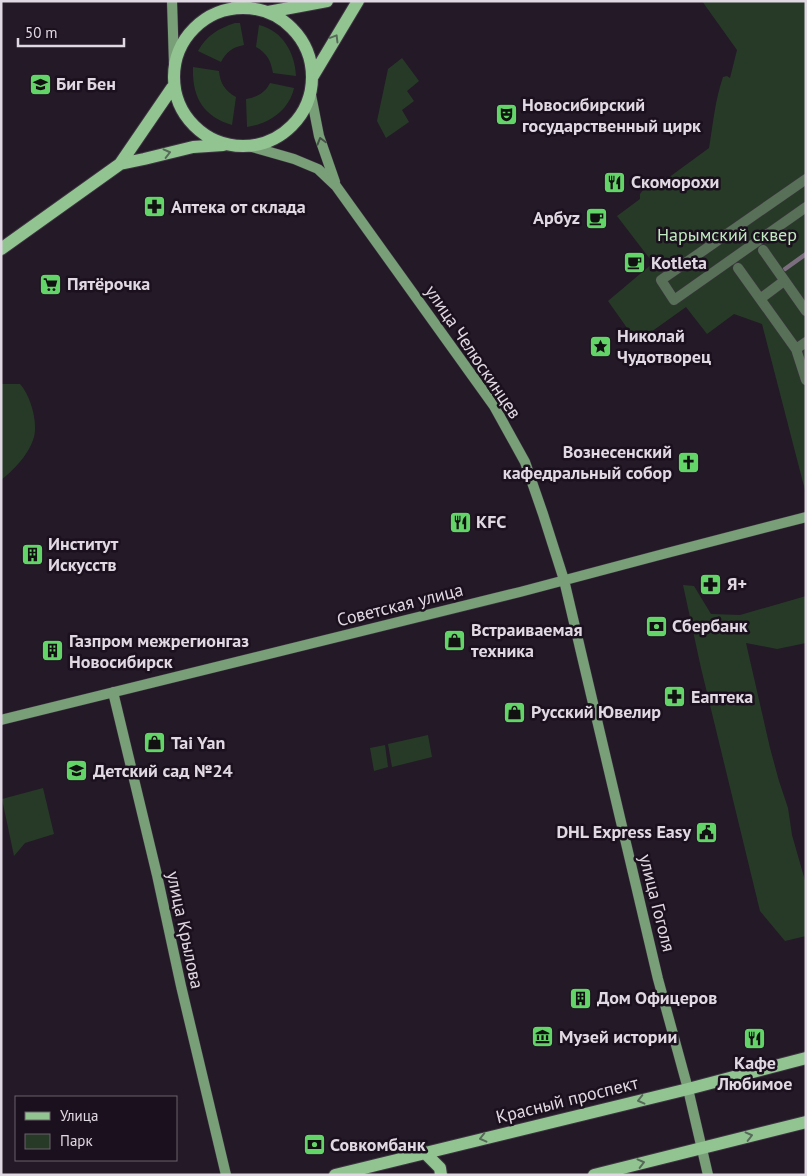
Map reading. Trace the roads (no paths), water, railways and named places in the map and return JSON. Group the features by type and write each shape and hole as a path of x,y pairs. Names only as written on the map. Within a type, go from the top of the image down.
{"main road":[{"path":"1,249 120,164 172,88 174,64 172,1"},
{"path":"120,164 193,147 223,145 252,147 266,144 276,139 295,124 303,113 311,95 313,76 308,53 303,41 283,20 268,12 236,1"},
{"path":"268,12 327,1"},
{"path":"313,76 358,1"},
{"path":"174,64 180,47 189,33 201,22 222,11 234,8 252,8"},
{"path":"172,88 187,117 193,124 206,136 223,145"},
{"name":"улица Челюскинцев","path":"311,95 320,136 336,186"},
{"name":"улица Челюскинцев","path":"252,147 294,159 318,169 336,186 494,406 524,462 564,580"},
{"name":"Советская улица","path":"1,720 520,592 806,518"},
{"name":"улица Гоголя","path":"564,580 658,979 688,1089 708,1175"},
{"name":"улица Крылова","path":"113,692 226,1175"},
{"name":"Красный проспект","path":"335,1175 688,1089 806,1058"},
{"path":"594,1175 806,1122"},
{"path":"424,1152 440,1168 441,1175"}],"street":[{"path":"806,179 661,280 674,300 806,207"},
{"path":"763,250 806,311"},
{"path":"738,268 796,349 806,380"},
{"path":"760,299 784,281"},
{"path":"796,349 806,342"}],"waterway":[{"path":"785,269 806,254"}],"place":[{"name":"Биг Бен","path":"40,84"},
{"name":"Новосибирский государственный цирк","path":"506,115"},
{"name":"Скоморохи","path":"615,182"},
{"name":"Аптека от склада","path":"155,207"},
{"name":"Арбуz","path":"596,218"},
{"name":"Kotleta","path":"635,263"},
{"name":"Пятёрочка","path":"51,284"},
{"name":"Николай Чудотворец","path":"601,346"},
{"name":"Вознесенский кафедральный собор","path":"688,462"},
{"name":"KFC","path":"460,522"},
{"name":"Институт Искусств","path":"32,554"},
{"name":"Я+","path":"711,584"},
{"name":"Сбербанк","path":"656,626"},
{"name":"Встраиваемая техника","path":"455,640"},
{"name":"Газпром межрегионгаз Новосибирск","path":"53,651"},
{"name":"Еаптека","path":"675,697"},
{"name":"Русский Ювелир","path":"515,712"},
{"name":"Tai Yan","path":"155,743"},
{"name":"Детский сад №24","path":"77,771"},
{"name":"DHL Express Easy","path":"707,832"},
{"name":"Дом Офицеров","path":"581,998"},
{"name":"Музей истории","path":"543,1037"},
{"name":"Кафе Любимое","path":"755,1038"},
{"name":"Совкомбанк","path":"314,1145"}],"park label":[{"name":"Нарымский сквер","path":"727,235"}]}
